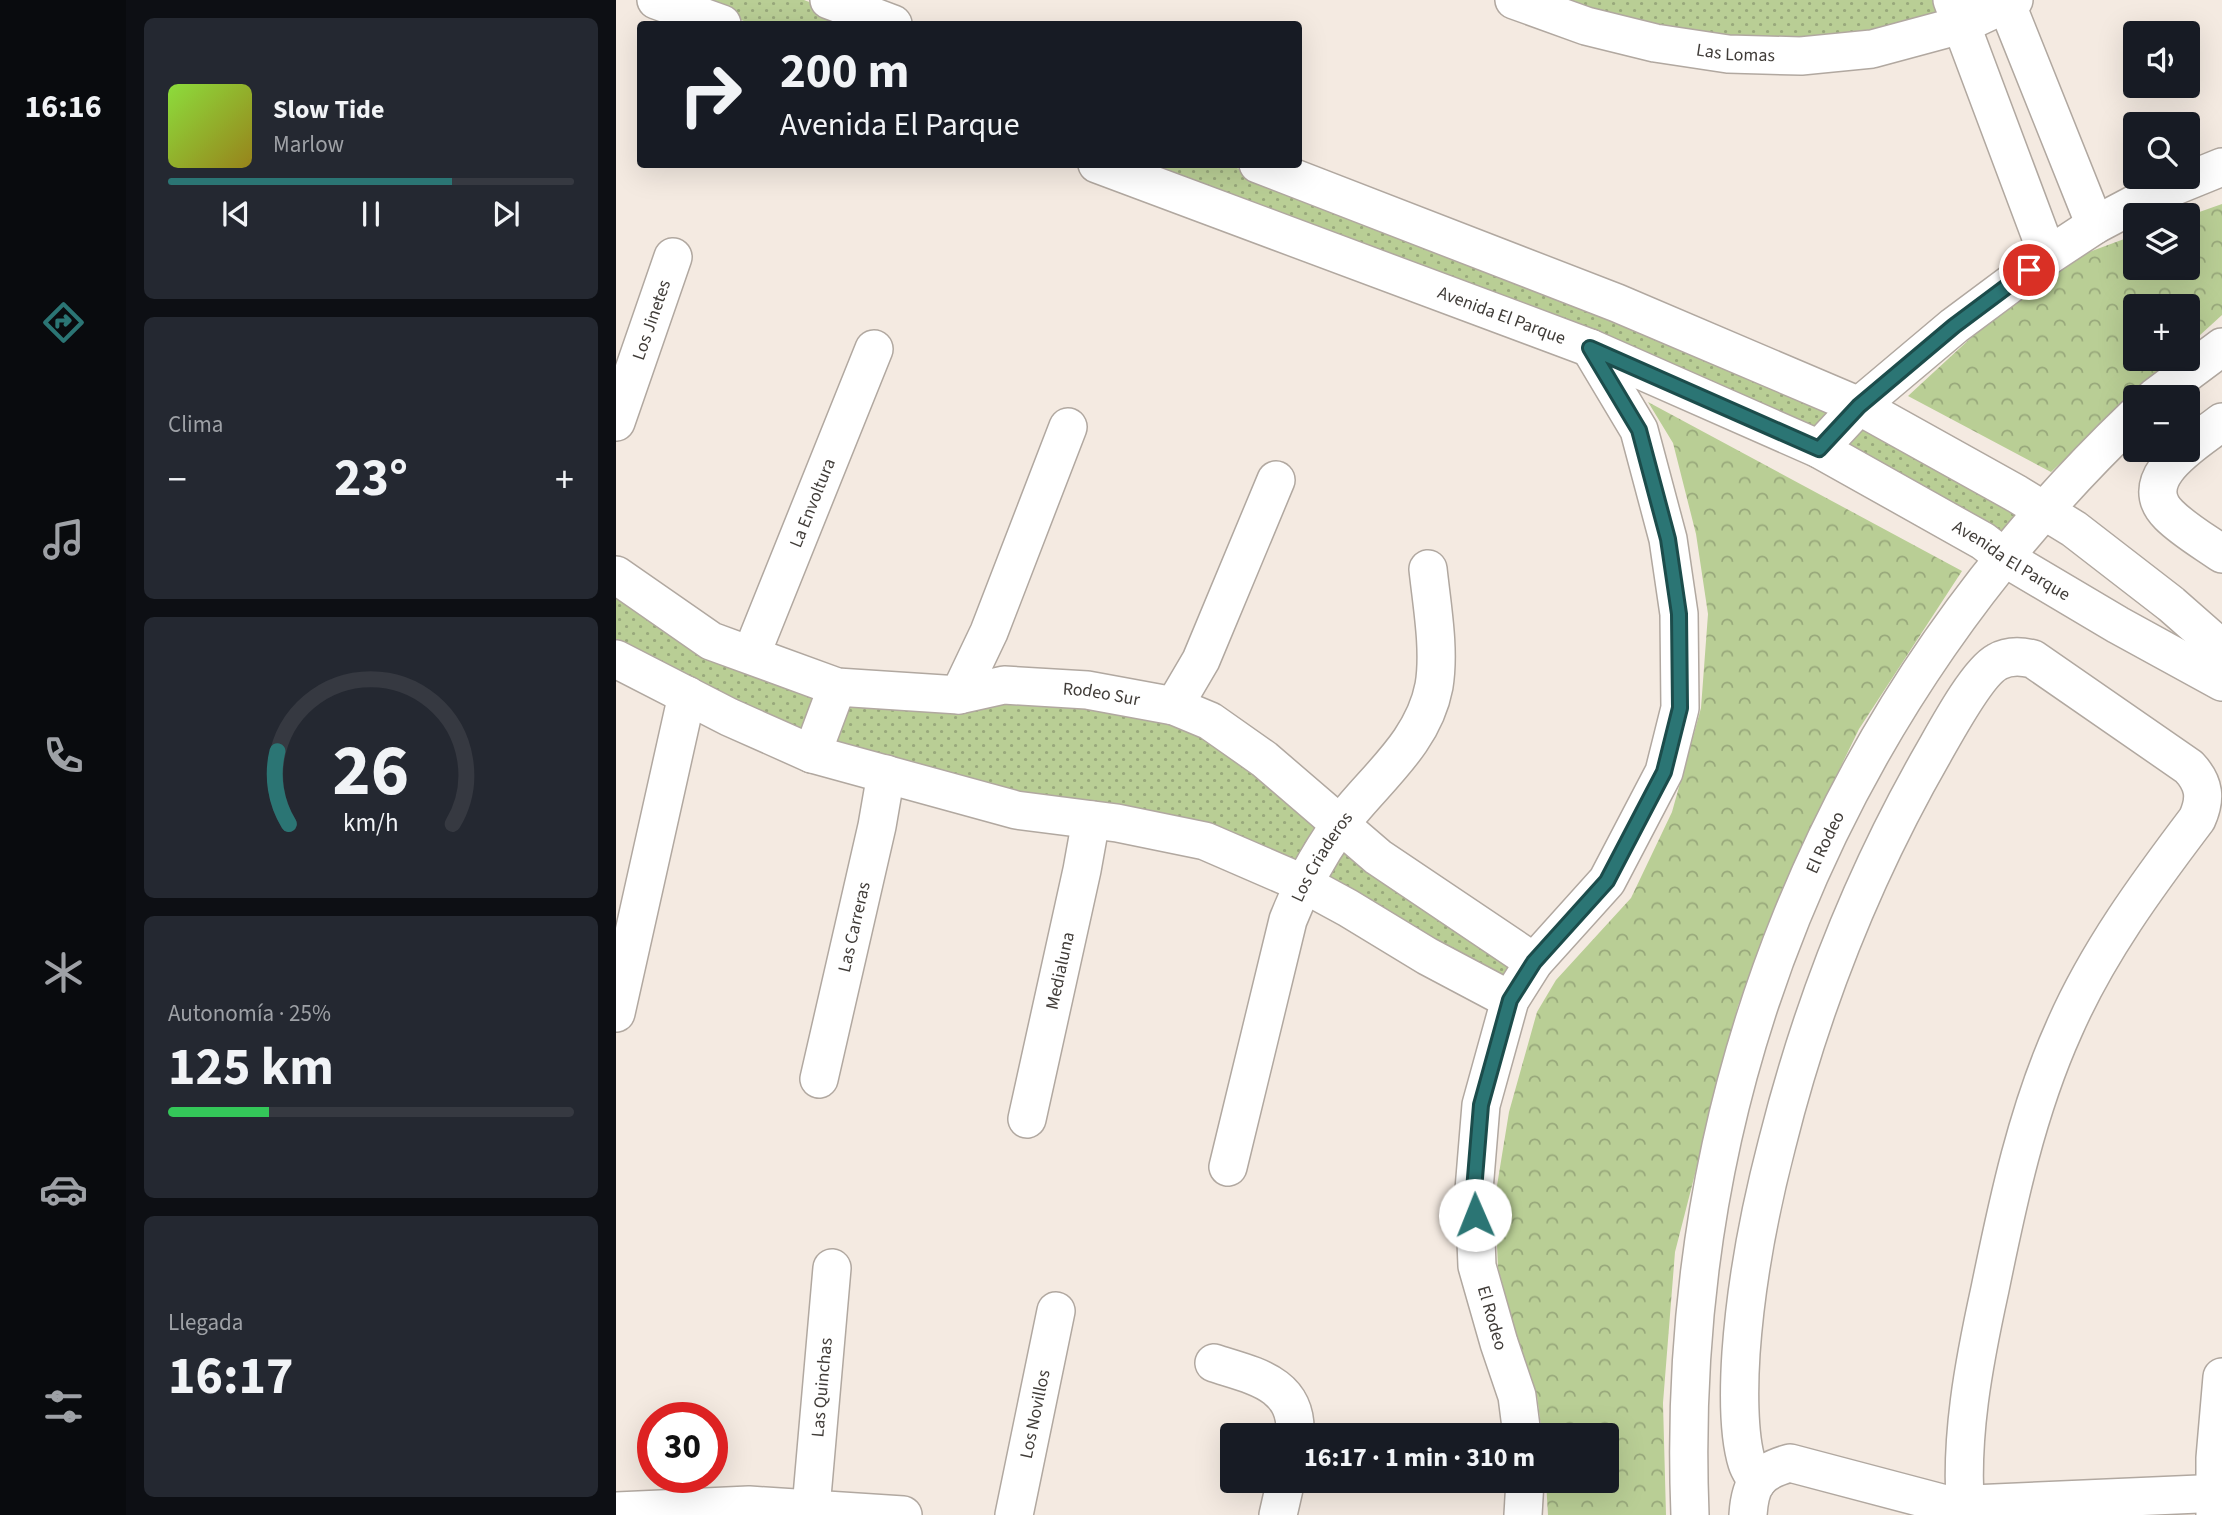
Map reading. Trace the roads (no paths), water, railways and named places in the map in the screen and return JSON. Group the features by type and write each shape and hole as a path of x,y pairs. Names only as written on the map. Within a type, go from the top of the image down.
{"street":[{"path":"656,0 714,21"},
{"path":"829,0 885,21"},
{"name":"Las Lomas","path":"1514,0 1586,26 1656,43 1728,54 1801,56 1872,49 1957,12 2009,1 2095,225"},
{"path":"1957,12 2048,256"},
{"path":"1819,449 1859,406 1954,326 2048,256 2095,225 2148,197 2222,167"},
{"name":"Avenida El Parque","path":"1108,168 1590,348 1819,449 1983,541 2005,558 2118,625 2222,682"},
{"path":"1268,168 1617,303 1859,406 2045,510 2126,568 2222,649"},
{"name":"Los Jinetes","path":"616,422 673,257"},
{"path":"2171,385 2222,347"},
{"name":"El Rodeo","path":"1520,1423 1517,1396 1477,1266 1474,1190 1481,1105 1510,1000 1534,962 1607,881 1664,772 1680,708 1679,614 1668,539 1639,430 1590,348"},
{"name":"La Envoltura","path":"751,655 874,349"},
{"path":"2222,422 2165,468 2158,486 2162,507 2170,516 2222,554"},
{"path":"959,695 989,632 1068,427"},
{"name":"El Rodeo","path":"1690,1515 1688,1397 1698,1272 1720,1145 1755,1015 1788,922 1815,862 1881,734 1938,645 2045,510 2086,463 2123,428"},
{"path":"1174,706 1201,660 1276,480"},
{"name":"Los Criaderos","path":"1228,1167 1288,919 1302,883 1341,825 1390,769 1413,735 1420,724 1434,686 1435,634 1428,569"},
{"name":"Rodeo Sur","path":"616,575 711,641 837,687 959,695 1004,685 1087,690 1174,706 1210,721 1264,759 1378,857 1534,962"},
{"path":"1752,1498 1743,1445 1739,1380 1744,1307 1771,1167 1807,1036 1851,916 1888,837 1933,754 1989,668 2005,659 2024,657 2033,659 2189,767 2202,785 2204,796 2197,819 2109,943 2064,1028 2046,1073 2021,1158 1981,1329 1971,1388 1966,1446 1952,1510"},
{"path":"616,659 729,718 812,754 1016,810 1091,820 1205,841 1302,883 1427,956 1510,1000"},
{"path":"812,754 837,687"},
{"path":"616,1013 687,695"},
{"name":"Las Carreras","path":"819,1079 877,826 886,774"},
{"name":"Medialuna","path":"1027,1119 1091,820"},
{"name":"Las Quinchas","path":"811,1508 832,1268"},
{"name":"Los Novillos","path":"1014,1515 1056,1311"},
{"path":"1214,1363 1271,1382 1284,1397 1296,1417 1296,1423"},
{"path":"1752,1498 1769,1469 1790,1463 1952,1510 2217,1500 2216,1435 2222,1377"},
{"path":"1278,1515 1283,1493"},
{"path":"1523,1515 1524,1493"},
{"path":"616,1511 811,1508 903,1515"}]}
